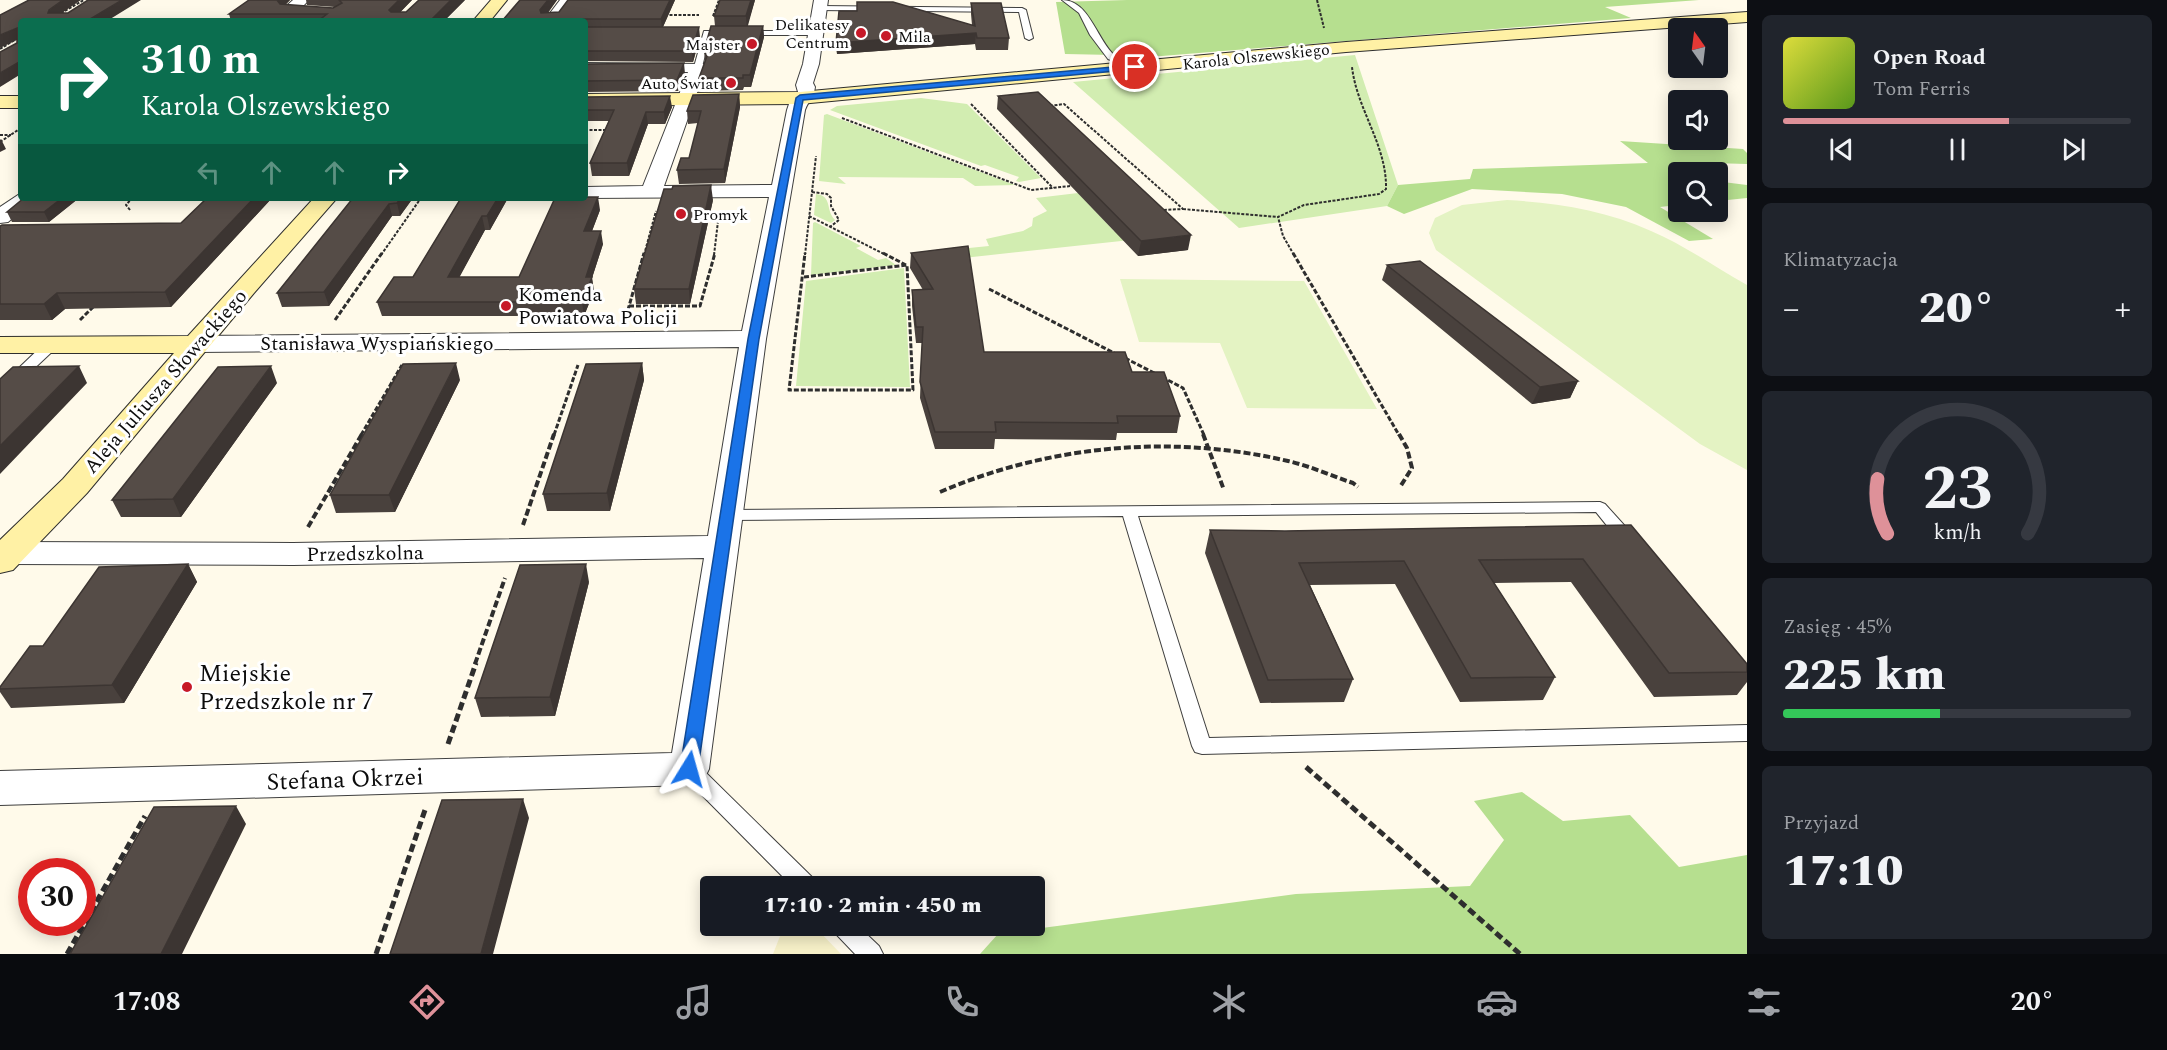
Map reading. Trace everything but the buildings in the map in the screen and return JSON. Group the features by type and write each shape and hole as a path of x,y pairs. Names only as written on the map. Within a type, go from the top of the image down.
{"street":[{"path":"302,0 289,10 331,17"},
{"path":"484,18 499,0"},
{"path":"553,18 567,0"},
{"path":"689,769 753,339 793,192 798,104 806,93 807,87 804,85 811,64 820,4"},
{"name":"Karola Olszewskiego","path":"588,100 686,99 798,104 952,84 1347,47 1747,16"},
{"path":"588,68 698,67 656,193"},
{"path":"0,102 18,102"},
{"path":"588,193 793,192"},
{"path":"4,226 25,201"},
{"name":"Aleja Juliusza Słowackiego","path":"4,557 75,486 323,201"},
{"name":"Stanisława Wyspiańskiego","path":"0,345 753,339"},
{"name":"Przedszkolna","path":"4,557 722,547"},
{"name":"Stefana Okrzei","path":"0,788 689,769"}],"lane":[{"path":"1065,0 1082,12 1094,35 1111,57 1135,67"},
{"path":"820,4 1022,9 1029,38"},
{"path":"694,33 816,33"},
{"path":"698,67 707,33"},
{"path":"0,393 52,345"},
{"path":"727,515 1600,507 1637,552"},
{"path":"1129,512 1202,746 1747,733"},
{"path":"689,769 796,876"},
{"path":"853,936 871,954"}],"path":[{"path":"58,15 84,0"},
{"path":"1317,0 1326,34"},
{"path":"659,15 702,15"},
{"path":"0,49 18,38"},
{"path":"1155,203 1163,212 1183,209 1278,218 1304,205 1378,194 1386,189 1387,179 1383,162 1352,82 1350,50 1347,47"},
{"path":"952,84 1053,188"},
{"path":"798,104 823,110 1032,190 1071,186"},
{"path":"1059,114 1050,106 1064,104 1183,209"},
{"path":"0,142 18,130"},
{"path":"588,130 619,130"},
{"path":"0,135 11,135"},
{"path":"812,187 804,278 789,390 913,390 907,265"},
{"path":"629,306 700,306 719,240 720,192"},
{"path":"793,192 827,194 831,198 831,206 839,220 830,227"},
{"path":"619,340 656,193"},
{"path":"129,201 126,205 130,210"},
{"path":"318,344 419,201"},
{"path":"801,211 907,265"},
{"path":"929,513 932,496 959,482 1016,463 1062,453 1120,449 1209,448 1289,461 1353,483 1385,509 1412,468 1407,448 1283,236 1278,218"},
{"path":"804,278 907,265"},
{"path":"989,289 1183,388 1209,448 1231,510"},
{"path":"52,345 96,304"},
{"path":"375,954 580,358"},
{"path":"293,554 403,365"},
{"path":"1280,744 1520,954"},
{"path":"67,954 164,784"}],"shaded area":[{"path":"780,936 824,936 841,954 773,954"}],"green space":[{"path":"1699,0 1605,7 1631,18 1162,56 1065,54 1056,2"},
{"path":"1355,55 1398,185 1387,206 1239,228 1073,82"},
{"path":"921,98 967,104 1041,178 1019,182 1016,181 1019,177 985,165 981,166 830,110 837,106"},
{"path":"827,114 1015,185 975,186 963,178 838,177 846,184 819,181 824,115"},
{"path":"1620,141 1668,144 1668,150 1728,150 1728,148 1743,149 1747,153 1747,164 1668,162 1668,206 1660,207 1668,212 1668,222 1685,222 1713,239 1689,241 1626,207 1562,194 1472,189 1404,214 1387,206 1398,185 1470,179 1473,169 1648,163"},
{"path":"1728,183 1747,185 1747,198 1728,200"},
{"path":"1078,193 1114,231 1129,229 1140,239 963,258 959,249 989,246 986,239 1023,231 1032,226 1033,218 1047,211 1036,198"},
{"path":"816,194 827,200 835,220 831,223 814,215"},
{"path":"1507,200 1580,209 1634,224 1675,243 1747,285 1747,470 1700,444 1436,250 1429,233 1435,218 1462,205"},
{"path":"813,223 861,246 856,248 878,260 886,258 896,265 811,275"},
{"path":"904,268 910,387 796,386 806,281"},
{"path":"1120,279 1304,281 1377,409 1247,408 1220,343 1139,342"},
{"path":"1522,792 1563,821 1630,815 1679,867 1747,855 1747,954 980,954 996,936 1045,936 1045,928 1296,894 1470,886 1504,840 1474,801"}],"place":[{"name":"Delikatesy Centrum","path":"861,33"},
{"name":"Mila","path":"886,36"},
{"name":"Majster","path":"752,44"},
{"name":"Auto Świat","path":"731,83"},
{"name":"Promyk","path":"681,214"},
{"name":"Komenda Powiatowa Policji","path":"506,306"},
{"name":"Miejskie Przedszkole nr 7","path":"187,687"}],"route":[{"path":"689,769 753,339 800,98 1135,67"}]}
